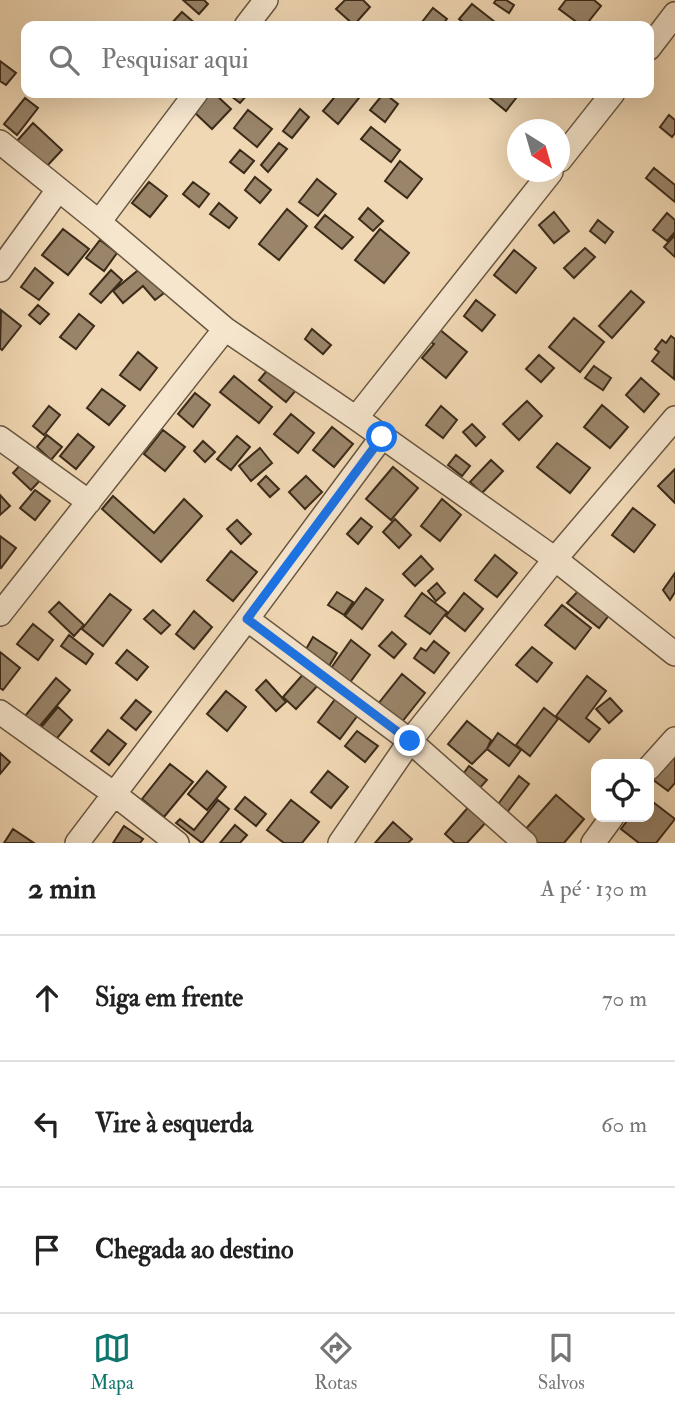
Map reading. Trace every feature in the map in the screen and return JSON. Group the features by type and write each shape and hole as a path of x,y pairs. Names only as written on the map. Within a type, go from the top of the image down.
{"street":[{"path":"250,21 266,0"},
{"path":"654,41 675,14"},
{"path":"99,222 192,98"},
{"path":"570,146 609,98"},
{"path":"0,142 225,329 555,559 675,654"},
{"path":"356,418 543,182"},
{"path":"0,270 58,190"},
{"path":"0,614 225,329"},
{"path":"340,843 410,741 555,559 675,418"},
{"path":"77,843 382,437"},
{"path":"0,438 89,502"},
{"path":"247,619 410,741 525,843"},
{"path":"0,712 113,793 177,843"},
{"path":"654,762 675,739"},
{"path":"593,843 608,822"}],"building":[{"path":"183,0 204,0 208,4 199,14"},
{"path":"345,0 363,0 370,7 358,21 350,21 336,9"},
{"path":"496,0 506,0 514,5 509,13 494,3"},
{"path":"566,0 594,0 601,6 589,21 575,21 559,9"},
{"path":"472,4 494,21 462,21 459,19"},
{"path":"433,8 447,19 445,21 423,21"},
{"path":"182,12 192,21 174,21"},
{"path":"0,61 16,73 6,85 0,81"},
{"path":"25,98 38,108 17,135 4,124"},
{"path":"206,98 219,98 231,109 212,129 193,111"},
{"path":"334,98 359,98 338,124 323,111"},
{"path":"380,98 390,98 398,104 385,122 370,110"},
{"path":"490,98 516,98 506,111"},
{"path":"300,109 309,117 292,138 283,131"},
{"path":"248,110 272,129 257,147 234,128"},
{"path":"669,115 675,120 675,133 672,137 660,127"},
{"path":"33,123 62,150 46,167 17,141"},
{"path":"371,127 400,150 391,162 361,139"},
{"path":"279,143 287,149 268,172 261,165"},
{"path":"240,150 254,161 244,173 230,162"},
{"path":"400,161 422,179 407,198 385,181"},
{"path":"654,168 675,185 675,202 646,178"},
{"path":"255,177 271,190 260,203 245,190"},
{"path":"317,179 336,194 318,216 299,202"},
{"path":"149,182 167,196 150,217 132,203"},
{"path":"193,182 209,194 199,207 183,194"},
{"path":"219,203 237,218 229,228 210,214"},
{"path":"368,208 383,221 373,231 359,219"},
{"path":"287,209 307,226 279,260 259,244"},
{"path":"554,212 569,231 554,243 539,225"},
{"path":"667,213 675,220 675,232 667,241 653,230"},
{"path":"325,215 353,237 342,249 315,227"},
{"path":"598,220 613,232 605,243 590,231"},
{"path":"63,229 89,249 68,275 42,255"},
{"path":"380,229 409,253 384,283 355,260"},
{"path":"675,235 675,257 664,247"},
{"path":"100,240 117,253 104,271 86,258"},
{"path":"585,248 595,257 574,278 564,268"},
{"path":"514,250 536,268 516,293 494,275"},
{"path":"142,267 164,293 155,300 143,286 123,303 113,291"},
{"path":"35,268 53,283 39,300 21,287"},
{"path":"111,270 122,280 101,303 90,294"},
{"path":"631,291 644,302 612,338 599,326"},
{"path":"476,300 495,315 482,331 464,316"},
{"path":"38,305 49,314 40,324 29,315"},
{"path":"1,310 21,326 2,350 0,348"},
{"path":"79,314 94,326 76,349 60,337"},
{"path":"574,318 604,342 580,372 549,347"},
{"path":"312,329 331,345 323,354 305,339"},
{"path":"439,329 467,352 446,378 422,358 434,344 429,341"},
{"path":"671,336 675,339 674,379 652,361 659,352 655,349 662,340 666,343"},
{"path":"138,352 157,368 140,390 120,375"},
{"path":"539,355 554,368 541,382 526,369"},
{"path":"594,366 611,378 603,390 585,378"},
{"path":"270,367 297,389 286,402 259,380"},
{"path":"234,376 272,407 259,423 220,392"},
{"path":"641,378 659,394 644,412 626,395"},
{"path":"102,389 125,406 109,425 87,408"},
{"path":"195,393 210,405 193,427 178,414"},
{"path":"527,401 542,416 519,440 503,424"},
{"path":"602,405 628,427 610,448 584,427"},
{"path":"49,406 60,415 44,435 33,426"},
{"path":"441,406 457,420 443,438 426,425"},
{"path":"291,414 314,433 298,453 274,434"},
{"path":"472,424 485,437 476,446 463,432"},
{"path":"332,427 353,444 334,467 313,450"},
{"path":"163,430 185,447 165,471 144,454"},
{"path":"78,434 94,447 76,469 60,456"},
{"path":"47,435 62,447 51,460 37,447"},
{"path":"237,436 250,447 231,470 217,459"},
{"path":"203,441 215,452 205,462 194,451"},
{"path":"557,443 590,468 570,493 537,467"},
{"path":"260,448 272,463 251,481 239,466"},
{"path":"456,455 470,466 462,476 448,465"},
{"path":"25,460 44,476 31,490 13,473"},
{"path":"491,460 503,471 482,493 470,482"},
{"path":"393,467 418,488 391,520 366,499"},
{"path":"675,469 675,503 658,486"},
{"path":"266,476 279,489 270,497 258,484"},
{"path":"306,476 322,492 305,509 289,492"},
{"path":"35,490 50,501 35,520 20,508"},
{"path":"0,495 10,506 0,515"},
{"path":"113,496 154,533 184,499 202,516 161,562 102,509"},
{"path":"442,499 461,515 440,541 421,526"},
{"path":"633,508 655,525 634,552 612,535"},
{"path":"361,518 372,527 358,544 347,534"},
{"path":"395,519 411,535 399,548 383,532"},
{"path":"237,520 251,534 241,544 227,529"},
{"path":"0,536 16,548 1,568 0,567"},
{"path":"231,551 257,572 233,601 207,580"},
{"path":"495,555 517,573 497,597 475,580"},
{"path":"421,556 433,569 415,586 403,574"},
{"path":"675,573 675,592 670,600 663,590"},
{"path":"437,583 445,593 436,601 428,591"},
{"path":"366,588 383,600 362,629 345,616"},
{"path":"581,588 610,614 599,628 567,603"},
{"path":"337,592 353,602 344,615 328,605"},
{"path":"422,593 447,612 430,634 405,616"},
{"path":"464,593 483,609 465,631 446,616"},
{"path":"110,594 131,610 103,646 82,629"},
{"path":"59,602 84,625 74,636 49,612"},
{"path":"562,605 591,628 575,649 545,625"},
{"path":"153,610 170,625 161,634 144,619"},
{"path":"194,611 212,627 194,649 176,634"},
{"path":"33,624 53,640 38,660 17,644"},
{"path":"392,632 406,644 394,658 379,646"},
{"path":"69,635 93,654 86,664 61,646"},
{"path":"313,637 337,653 329,666 305,651"},
{"path":"351,640 370,655 348,685 329,671"},
{"path":"434,641 449,653 434,673 414,658 421,648 426,651"},
{"path":"532,647 552,663 537,682 516,665"},
{"path":"127,650 148,667 137,680 116,663"},
{"path":"0,652 20,668 3,690 0,688"},
{"path":"306,671 320,683 296,709 283,697"},
{"path":"402,674 425,693 401,723 378,704"},
{"path":"587,676 606,691 586,718 600,729 589,742 556,716"},
{"path":"56,678 70,690 39,727 25,716"},
{"path":"266,680 286,702 276,711 256,690"},
{"path":"226,691 246,707 227,731 207,714"},
{"path":"336,698 358,715 340,739 318,722"},
{"path":"610,698 622,711 609,723 596,709"},
{"path":"136,700 151,712 136,730 121,718"},
{"path":"58,707 72,720 53,743 38,731"},
{"path":"544,708 558,719 530,756 516,745"},
{"path":"467,721 491,740 487,749 472,764 448,744"},
{"path":"108,730 126,744 109,765 91,751"},
{"path":"357,731 378,746 365,762 345,746"},
{"path":"498,733 521,750 509,766 487,749"},
{"path":"675,749 675,783 668,791 654,780 654,776"},
{"path":"0,753 10,762 0,774"},
{"path":"170,764 193,782 164,817 142,799"},
{"path":"469,766 487,780 478,790 461,777"},
{"path":"207,771 226,787 207,810 188,794"},
{"path":"328,771 348,787 331,808 311,792"},
{"path":"519,776 529,784 505,815 496,807"},
{"path":"556,795 584,819 564,843 538,843 524,831"},
{"path":"245,797 266,814 256,826 235,809"},
{"path":"218,800 229,809 202,843 176,823 180,819 194,830"},
{"path":"291,800 319,822 302,843 284,843 267,830"},
{"path":"654,803 675,819 656,843 639,843 621,829 626,822 654,822"},
{"path":"471,804 488,820 467,843 455,843 445,834"},
{"path":"393,822 412,839 408,843 375,843"},
{"path":"235,825 247,835 240,843 220,843"},
{"path":"124,826 143,839 140,843 113,843"},
{"path":"13,829 34,843 4,843"}],"route":[{"path":"382,437 247,619 410,741"}]}
